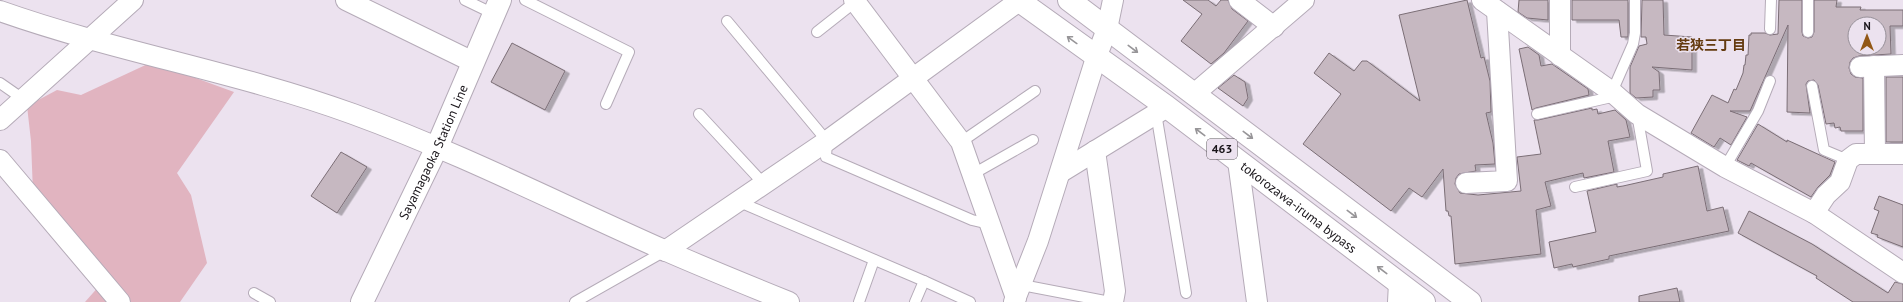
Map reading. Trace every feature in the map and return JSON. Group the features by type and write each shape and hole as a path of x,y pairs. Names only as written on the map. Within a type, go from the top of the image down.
{"main road":[{"name":"tokorozawa-iruma bypass","path":"1018,0 1096,58 1161,110 1238,161 1399,293 1424,302"},
{"name":"tokorozawa-iruma bypass","path":"1069,0 1470,302"},
{"name":"Sayamagaoka Station Line","path":"362,302 437,147 497,7"}],"street":[{"path":"0,120 134,0"},
{"path":"665,250 827,141 1018,0"},
{"path":"1018,295 1061,172 1096,58 1107,29 1113,0"},
{"path":"1239,0 1274,27"},
{"path":"1194,94 1304,0"},
{"path":"1560,0 1560,56"},
{"path":"854,1 962,142 989,224 1018,295"},
{"path":"355,2 473,62"},
{"path":"1490,6 1614,94 1637,114 1725,167 1814,213 1903,272"},
{"path":"1466,183 1507,181 1490,6"},
{"path":"0,11 90,38 267,85 353,114 437,147 665,250 789,302"},
{"path":"1875,154 1867,67 1903,65"},
{"path":"1061,172 1161,110"},
{"path":"1095,151 1115,291 1112,302"},
{"path":"1814,213 1826,195 1840,182 1848,160 1856,154 1903,154"},
{"path":"0,160 120,302"},
{"path":"1238,161 1257,302"}],"lane":[{"path":"465,0 497,7"},
{"path":"525,0 629,52 606,104"},
{"path":"1536,114 1614,94 1633,44 1635,33 1635,0"},
{"path":"1770,29 1771,0"},
{"path":"1808,0 1808,32"},
{"path":"817,32 854,1"},
{"path":"727,21 827,141 826,157 972,220 989,224"},
{"path":"1725,167 1758,111 1770,81"},
{"path":"0,83 23,99"},
{"path":"1812,86 1824,150 1848,160"},
{"path":"962,142 1035,91"},
{"path":"1161,110 1186,293"},
{"path":"699,114 763,183"},
{"path":"1574,187 1647,171 1637,114"},
{"path":"973,174 1032,140"},
{"path":"737,201 970,302"},
{"path":"575,302 665,250"},
{"path":"860,302 874,260"},
{"path":"915,302 924,281"},
{"path":"254,293 270,302"},
{"path":"1018,295 1112,302"}],"shaded area":[{"path":"152,62 234,92 177,173 191,195 207,263 180,302 85,302 108,276 33,193 31,141 27,106 57,90 81,95"}],"building":[{"path":"1183,0 1208,0 1216,6 1221,0 1228,0 1232,9 1248,21 1224,53 1211,64 1181,41 1202,14"},
{"path":"1467,0 1481,58 1484,57 1490,81 1491,112 1486,113 1493,143 1495,164 1475,165 1476,171 1459,174 1456,178 1455,184 1460,193 1478,195 1521,191 1517,157 1541,154 1534,120 1592,108 1592,110 1597,109 1598,114 1615,110 1626,120 1630,137 1608,141 1614,172 1584,178 1583,173 1545,182 1551,206 1536,210 1541,254 1455,264 1451,216 1449,216 1448,211 1446,211 1443,169 1422,197 1409,188 1391,211 1303,144 1341,94 1314,73 1329,53 1354,71 1362,61 1367,61 1420,101 1399,15"},
{"path":"1519,0 1548,0 1548,20 1527,18 1518,12"},
{"path":"1572,0 1628,0 1628,37 1621,37 1619,20 1572,20"},
{"path":"1642,0 1663,0 1664,35 1692,37 1692,70 1652,67 1659,72 1660,90 1653,90 1653,97 1636,98 1630,93 1630,67 1639,46 1647,44 1646,37 1641,37"},
{"path":"1779,0 1802,0 1802,32 1803,36 1808,38 1812,37 1814,32 1814,0 1837,0 1836,7 1861,7 1860,10 1903,10 1903,26 1890,26 1891,54 1887,54 1887,16 1847,16 1847,56 1859,56 1853,58 1850,62 1849,68 1851,74 1855,77 1863,78 1863,131 1841,131 1840,127 1835,128 1834,123 1826,124 1818,85 1814,80 1808,81 1806,84 1810,113 1787,112 1788,25 1750,111 1730,111 1747,117 1731,145 1720,138 1714,147 1691,133 1712,95 1728,103 1734,89 1736,90 1743,73 1746,55 1748,55 1749,35 1751,35 1751,33 1765,33 1770,35 1778,34"},
{"path":"512,43 565,71 545,110 491,82"},
{"path":"1528,47 1539,55 1541,66 1552,64 1588,89 1589,95 1532,110 1519,49"},
{"path":"1234,75 1245,82 1248,98 1243,106 1218,88"},
{"path":"1886,77 1903,77 1903,142 1886,142"},
{"path":"1758,124 1787,142 1787,140 1835,162 1830,175 1818,187 1811,197 1751,163 1749,166 1737,160"},
{"path":"341,152 367,167 337,213 311,196"},
{"path":"1698,166 1707,211 1723,207 1729,231 1609,256 1609,259 1573,267 1572,264 1554,268 1549,242 1596,232 1587,191 1617,184 1617,187 1623,186 1663,177 1663,174"},
{"path":"1879,196 1903,205 1903,247 1877,237 1878,235 1871,233 1879,211 1874,209"},
{"path":"1749,211 1812,244 1888,293 1895,282 1903,284 1903,302 1853,302 1816,278 1817,276 1738,233"},
{"path":"1677,288 1680,302 1639,302 1639,296"}],"district":[{"name":"若狭三丁目","path":"1711,45"}]}
